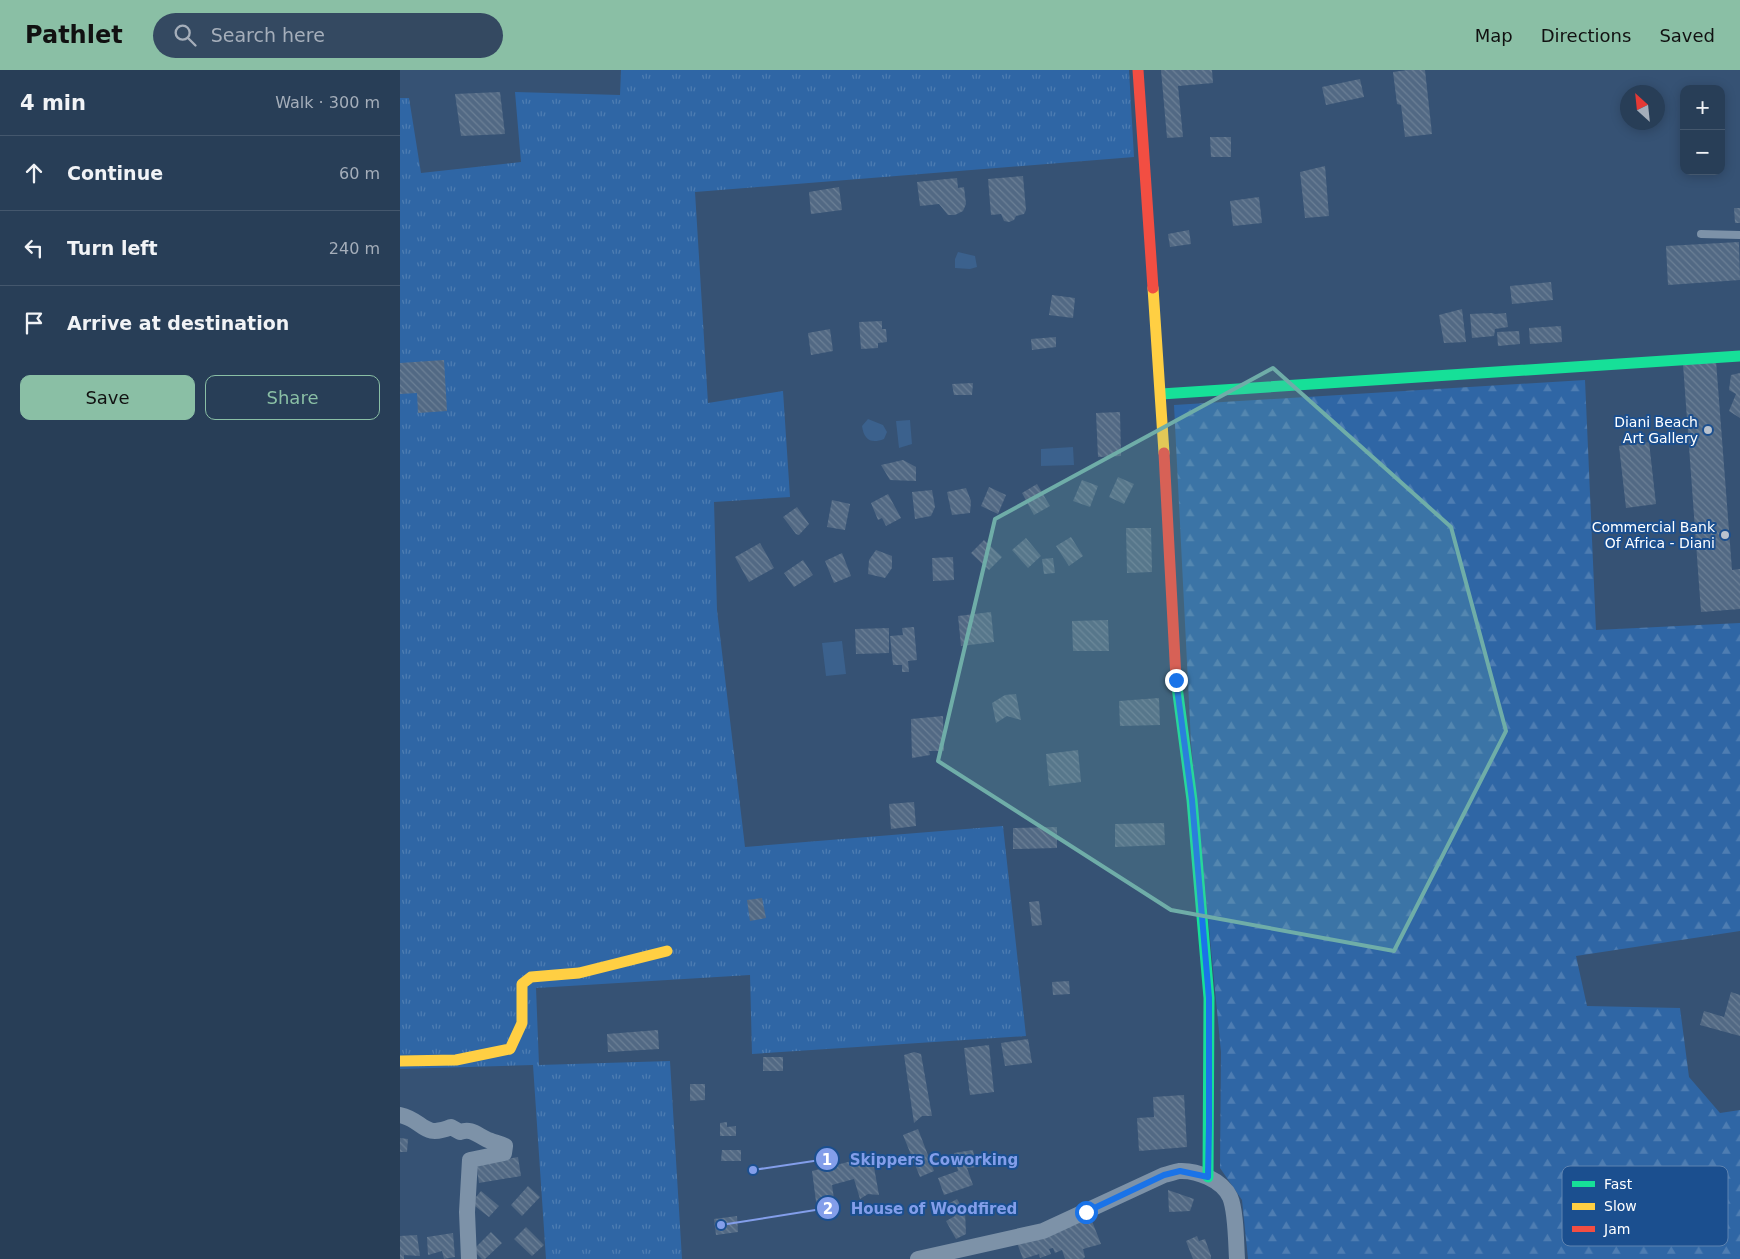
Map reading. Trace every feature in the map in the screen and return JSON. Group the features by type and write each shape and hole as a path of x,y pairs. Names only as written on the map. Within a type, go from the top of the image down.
{"street":[{"path":"1138,70 1161,394 1176,680 1192,800 1209,998 1208,1177"},
{"path":"1161,394 1740,356"},
{"path":"400,1061 456,1060 510,1049 522,1023 522,984 531,977 579,973 667,951"},
{"path":"400,1115 406,1116 429,1131 437,1132 451,1127 460,1132 466,1130 474,1131 487,1139 505,1146 504,1153 470,1160 467,1212 469,1259"},
{"path":"918,1259 1043,1231 1164,1175 1180,1171 1208,1177 1224,1188 1230,1197 1237,1259"}],"lane":[{"path":"1701,234 1740,235"}],"highlighted area":[{"path":"1273,368 1451,527 1506,731 1394,951 1171,910 938,761 995,519"}],"green space":[{"path":"621,70 1129,70 1134,157 695,192 708,403 783,391 790,497 714,502 717,610 745,847 1003,826 1026,1036 752,1054 750,975 536,988 539,1065 670,1061 682,1259 546,1259 533,1065 400,1069 400,98 409,98 421,173 521,162 515,92 620,95"},
{"path":"1585,380 1596,630 1740,623 1740,931 1576,956 1587,1006 1680,1008 1689,1077 1720,1113 1740,1110 1740,1259 1248,1259 1242,1200 1220,1168 1221,1052 1191,742 1174,405"}],"shaded area":[{"path":"958,252 975,256 977,267 970,269 955,268 955,259"},
{"path":"868,419 883,425 887,432 884,439 872,441 866,438 862,426"},
{"path":"910,420 912,444 899,448 896,421"},
{"path":"1073,447 1074,465 1041,466 1041,449"},
{"path":"842,641 846,674 826,676 822,643"}],"building":[{"path":"1161,70 1212,70 1213,83 1178,86 1183,137 1167,138"},
{"path":"1425,70 1432,134 1405,137 1401,105 1397,104 1393,72"},
{"path":"1360,79 1364,97 1326,105 1322,87"},
{"path":"500,92 505,134 461,136 455,94"},
{"path":"1210,137 1231,137 1231,157 1211,157"},
{"path":"1325,166 1329,216 1305,218 1300,172"},
{"path":"1023,176 1026,210 1024,214 1016,216 1014,220 1009,222 1004,221 1001,214 991,215 988,179"},
{"path":"957,178 958,188 964,187 966,204 963,211 955,215 948,215 939,204 920,206 917,182"},
{"path":"839,187 842,210 811,214 809,192"},
{"path":"1259,197 1262,223 1233,226 1230,201"},
{"path":"1734,208 1740,208 1740,223 1735,223"},
{"path":"1189,230 1191,244 1170,247 1168,234"},
{"path":"1739,242 1740,280 1668,285 1666,246"},
{"path":"1551,282 1553,300 1512,304 1510,286"},
{"path":"1052,295 1075,298 1073,318 1049,315"},
{"path":"1462,309 1466,342 1444,343 1439,315"},
{"path":"1506,313 1508,327 1495,329 1494,336 1472,338 1470,314"},
{"path":"882,321 882,329 886,329 887,342 878,343 878,348 861,349 859,322"},
{"path":"1561,326 1562,342 1530,344 1529,328"},
{"path":"830,329 833,351 811,355 808,333"},
{"path":"1519,331 1520,344 1498,346 1497,332"},
{"path":"1056,337 1056,347 1032,350 1031,339"},
{"path":"444,360 447,411 418,413 417,393 400,394 400,363"},
{"path":"1716,361 1732,570 1740,569 1740,609 1701,612 1683,364"},
{"path":"1740,373 1740,418 1729,411 1736,394 1729,390 1731,375"},
{"path":"973,383 972,395 954,395 952,384"},
{"path":"1120,412 1121,456 1098,457 1096,413"},
{"path":"1649,442 1656,504 1626,508 1619,446"},
{"path":"903,460 916,467 916,481 890,480 881,465"},
{"path":"1118,477 1134,484 1124,504 1109,497"},
{"path":"1082,480 1098,486 1090,507 1073,501"},
{"path":"1037,484 1050,506 1034,515 1022,493"},
{"path":"989,487 1006,495 998,514 981,506"},
{"path":"966,488 971,501 970,513 952,515 947,492"},
{"path":"932,490 935,507 931,516 915,519 912,492"},
{"path":"888,494 901,518 886,526 882,518 878,520 871,503"},
{"path":"832,500 850,504 845,530 827,527"},
{"path":"797,507 809,524 799,535 796,534 783,517"},
{"path":"1126,528 1151,528 1152,572 1127,573"},
{"path":"1071,537 1083,556 1069,566 1056,546"},
{"path":"1026,538 1041,556 1028,568 1012,550"},
{"path":"984,540 1002,557 989,570 971,553"},
{"path":"760,543 774,568 749,582 735,557"},
{"path":"876,550 892,556 892,568 885,578 868,574 869,560"},
{"path":"842,553 851,576 834,583 825,561"},
{"path":"953,557 954,580 933,581 932,558"},
{"path":"1053,558 1055,573 1044,574 1042,559"},
{"path":"803,560 813,575 794,587 784,573"},
{"path":"991,612 994,642 961,646 958,616"},
{"path":"1108,620 1109,651 1073,651 1072,621"},
{"path":"914,627 917,660 908,661 909,672 902,672 902,665 893,665 890,636 903,635 902,628"},
{"path":"889,628 889,653 856,654 855,629"},
{"path":"1016,694 1021,720 1007,716 996,723 992,703 1005,695"},
{"path":"1159,698 1160,725 1120,726 1119,701"},
{"path":"943,716 944,751 929,751 930,755 912,758 911,719"},
{"path":"1078,750 1081,782 1049,786 1046,754"},
{"path":"914,802 916,826 891,829 889,804"},
{"path":"1164,823 1165,845 1115,847 1115,824"},
{"path":"1057,827 1057,848 1013,849 1013,828"},
{"path":"762,898 766,918 750,921 747,900"},
{"path":"1039,901 1042,925 1032,926 1029,902"},
{"path":"1069,981 1070,994 1053,995 1052,982"},
{"path":"1731,992 1740,995 1740,1036 1700,1025 1704,1011 1724,1017"},
{"path":"658,1030 659,1049 608,1052 607,1034"},
{"path":"1028,1039 1032,1063 1005,1066 1001,1043"},
{"path":"989,1045 994,1092 970,1095 964,1048"},
{"path":"914,1052 921,1054 932,1116 922,1116 914,1123 904,1055"},
{"path":"763,1057 783,1057 783,1071 763,1071"},
{"path":"690,1084 705,1084 705,1100 690,1101"},
{"path":"1184,1095 1187,1147 1139,1151 1137,1118 1154,1117 1153,1097"},
{"path":"727,1122 727,1127 736,1126 736,1136 720,1136 720,1123"},
{"path":"918,1129 934,1171 920,1177 903,1135"},
{"path":"400,1138 408,1139 407,1152 400,1152"},
{"path":"722,1150 741,1150 741,1161 721,1161"},
{"path":"973,1150 976,1167 967,1168 973,1185 944,1195 938,1178 958,1171 954,1153"},
{"path":"872,1156 879,1195 868,1194 860,1199 854,1179 832,1185 835,1206 825,1204 817,1209 812,1171"},
{"path":"518,1157 521,1176 479,1183 476,1164"},
{"path":"528,1186 540,1197 522,1216 511,1205"},
{"path":"1168,1190 1194,1199 1190,1211 1169,1212"},
{"path":"481,1191 499,1206 489,1217 471,1203"},
{"path":"957,1199 965,1212 966,1234 956,1239 946,1221 955,1216 948,1204"},
{"path":"737,1216 738,1232 716,1235 714,1219"},
{"path":"1090,1216 1101,1244 1083,1249 1085,1257 1083,1259 1065,1259 1062,1250 1055,1253 1053,1248 1049,1249 1051,1254 1040,1258 1039,1254 1023,1259 1017,1243"},
{"path":"526,1227 544,1245 532,1256 514,1239"},
{"path":"491,1232 502,1243 485,1259 482,1259 473,1250"},
{"path":"453,1233 455,1257 444,1259 442,1251 428,1255 427,1237"},
{"path":"417,1235 420,1256 404,1255 404,1259 400,1259 400,1236"},
{"path":"1197,1236 1199,1241 1205,1239 1211,1259 1193,1259 1186,1241"}],"traffic: fast":[{"path":"1161,394 1740,356"},
{"path":"1176,679 1192,800 1209,998 1208,1177"}],"traffic: slow":[{"path":"1153,288 1164,453"},
{"path":"400,1061 456,1060 510,1049 522,1023 522,984 531,977 579,973 667,951"}],"traffic: jam":[{"path":"1138,70 1153,288"},
{"path":"1164,453 1176,679"}],"place":[{"name":"Diani Beach Art Gallery","path":"1708,430"},
{"name":"Commercial Bank Of Africa - Diani","path":"1725,535"},
{"name":"Skippers Coworking","path":"753,1170"},
{"name":"House of Woodfired","path":"721,1225"}],"route":[{"path":"1086,1212 1164,1175 1180,1171 1208,1177 1209,998 1192,800 1176,680"}]}
